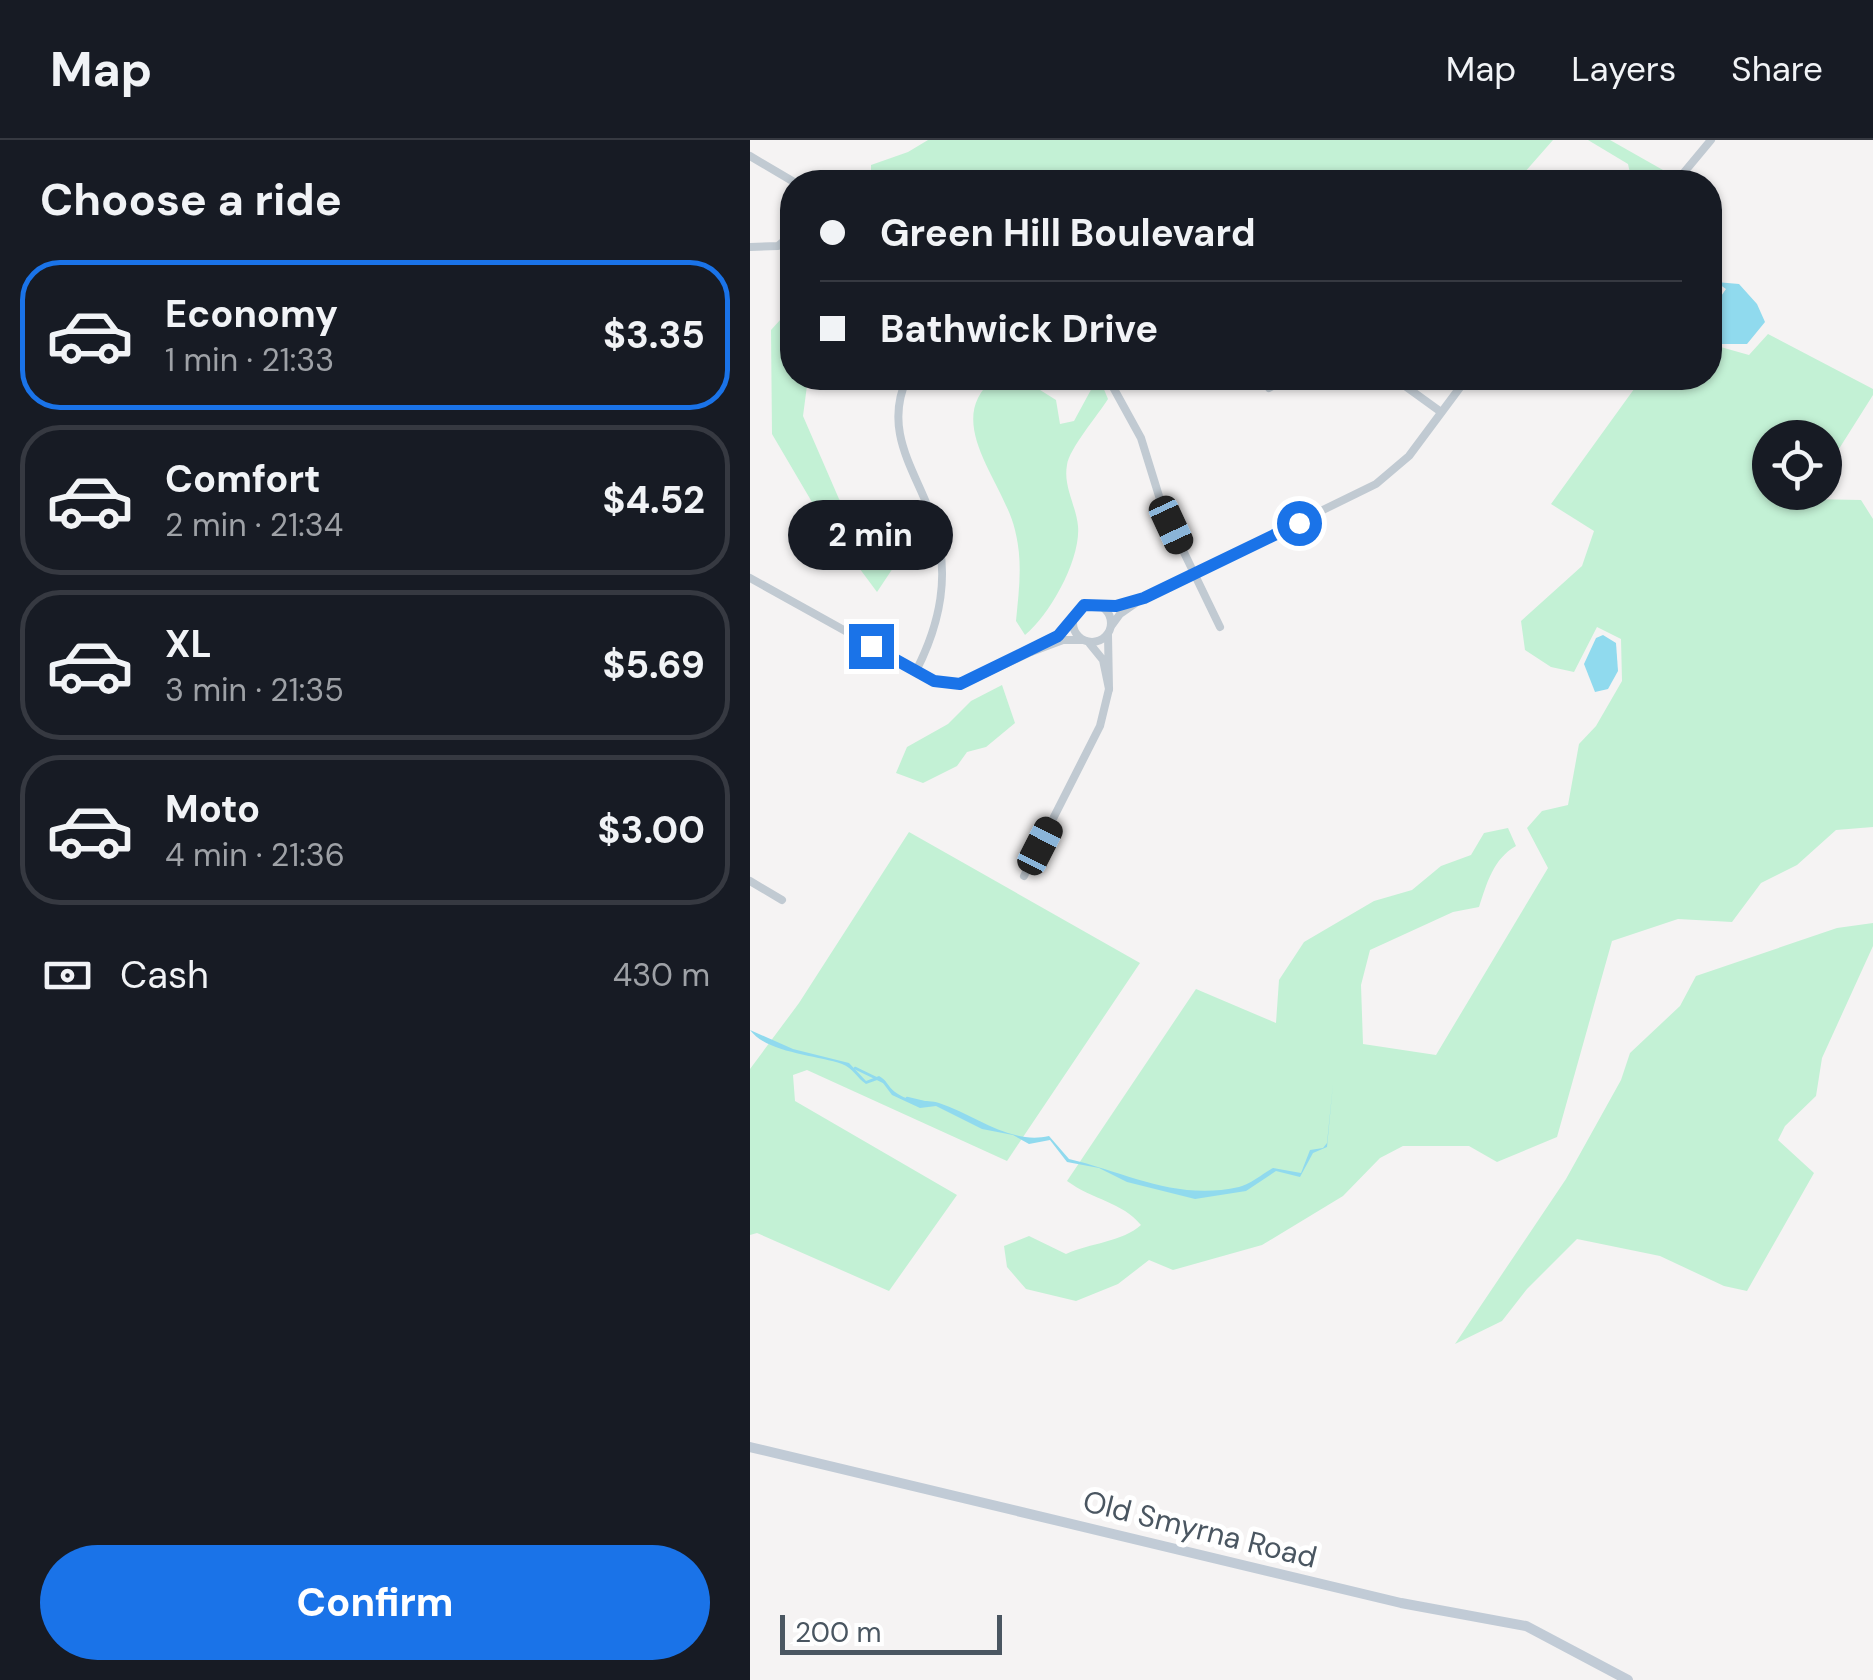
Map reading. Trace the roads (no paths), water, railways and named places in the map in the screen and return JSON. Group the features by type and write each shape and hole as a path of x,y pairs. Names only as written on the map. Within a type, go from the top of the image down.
{"street":[{"path":"1686,170 1711,140"},
{"path":"750,156 780,174"},
{"path":"750,247 780,244"},
{"path":"904,390 898,408 899,441 934,522 942,567 938,618 916,671"},
{"path":"1114,390 1146,450 1161,504 1220,627"},
{"path":"1411,390 1441,412"},
{"path":"750,578 934,681 960,684 1062,640 1100,641 1120,614 1144,598 1376,484 1409,456 1458,390"},
{"path":"1031,652 1064,632 1084,605 1116,606 1144,598"},
{"path":"1024,876 1104,716 1109,689 1109,613 1096,604"},
{"path":"1073,618 1074,631 1101,656 1109,689"},
{"path":"1075,776 1086,781"},
{"path":"750,881 782,900"},
{"name":"Old Smyrna Road","path":"750,1447 1402,1604 1518,1623 1628,1680"}],"water":[{"path":"1722,283 1739,284 1757,304 1765,322 1747,344 1722,344 1722,295 1726,289"},
{"path":"1603,635 1616,643 1618,671 1608,689 1595,692 1584,664 1596,638"},
{"path":"750,1030 793,1049 849,1063 866,1081 879,1076 907,1098 939,1103 1007,1133 1049,1136 1069,1159 1099,1168 1067,1162 1050,1140 1029,1144 1013,1135 982,1129 936,1106 920,1108 892,1095 880,1079 866,1084 846,1066 768,1044"},
{"path":"1333,1084 1327,1147 1313,1153 1300,1177 1276,1171 1246,1191 1195,1199 1127,1182 1099,1168 1152,1184 1194,1190 1239,1187 1273,1168 1301,1173 1310,1150 1323,1148 1327,1143"}],"waterway":[{"path":"855,1068 884,1082"},
{"path":"907,1098 928,1103"},
{"path":"950,1109 974,1121"}]}
